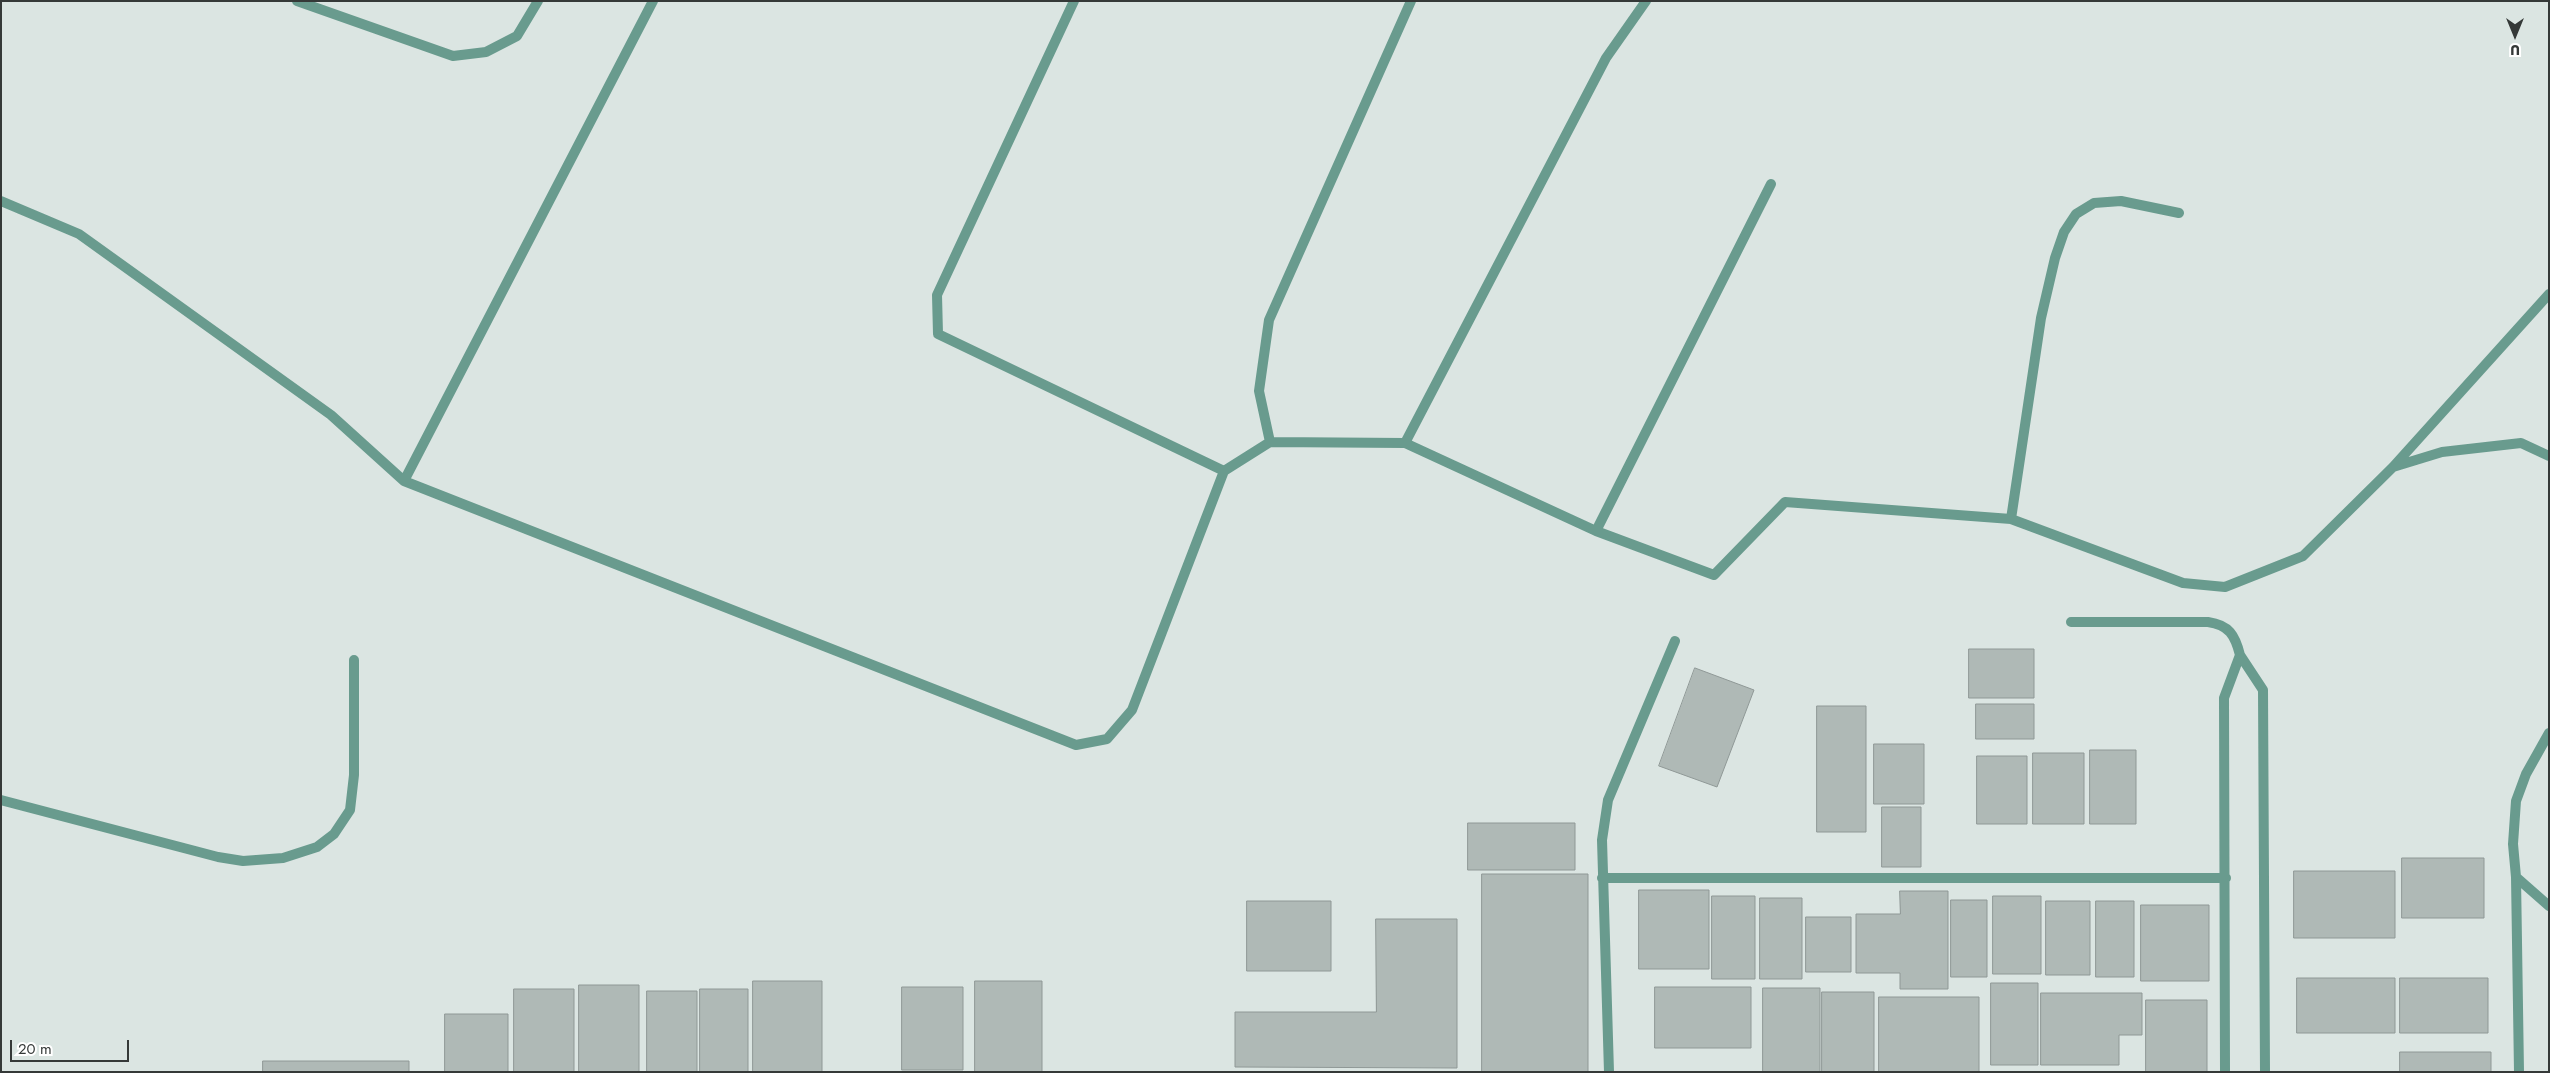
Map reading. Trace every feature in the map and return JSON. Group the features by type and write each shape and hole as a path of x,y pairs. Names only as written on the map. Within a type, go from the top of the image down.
{"street":[{"path":"297,1 453,56 486,52 517,36 538,1"},
{"path":"404,481 653,1"},
{"path":"1074,1 937,295 938,334 1224,471"},
{"path":"1270,442 1258,392 1269,320 1411,1"},
{"path":"1405,443 1606,58 1646,1"},
{"path":"1596,531 1771,184"},
{"path":"1,201 79,234 331,415 404,481 1076,745 1107,739 1132,710 1224,471 1270,442 1405,443 1596,531 1714,575 1785,502 2011,519 2183,583 2225,587 2303,556 2392,467 2549,294"},
{"path":"2011,519 2041,318 2055,258 2064,232 2076,214 2094,203 2121,202 2179,213"},
{"path":"2392,467 2442,452 2521,443 2549,456"},
{"path":"2071,622 2208,622 2220,624 2234,635 2240,655 2263,690 2265,1072"},
{"path":"1610,1072 1602,878 1602,840 1608,800 1675,641"},
{"path":"2225,1072 2226,878 2224,698 2240,655"},
{"path":"1,800 218,857 243,861 283,858 317,847 334,834 350,810 354,775 354,660"},
{"path":"2519,1072 2516,877 2513,844 2516,801 2526,774 2549,733"},
{"path":"2516,877 2549,906"},
{"path":"1602,878 2226,878"}],"building":[{"path":"1969,649 2034,649 2034,698 1969,698"},
{"path":"1695,668 1754,690 1717,787 1659,766"},
{"path":"1976,704 2034,704 2034,739 1976,739"},
{"path":"1817,706 1866,706 1866,832 1817,832"},
{"path":"1874,744 1924,744 1924,804 1874,804"},
{"path":"2090,750 2136,750 2136,824 2090,824"},
{"path":"2033,753 2084,753 2084,824 2033,824"},
{"path":"1977,756 2027,756 2027,824 1977,824"},
{"path":"1882,807 1921,807 1921,867 1882,867"},
{"path":"1468,823 1575,823 1575,870 1468,870"},
{"path":"2402,858 2484,858 2484,918 2402,918"},
{"path":"2294,871 2395,871 2395,938 2294,938"},
{"path":"1482,874 1588,874 1588,1072 1482,1072"},
{"path":"1639,890 1709,890 1709,969 1639,969"},
{"path":"1900,891 1948,891 1948,989 1900,989 1900,973 1856,973 1856,914 1900,914"},
{"path":"1712,896 1755,896 1755,979 1712,979"},
{"path":"1993,896 2041,896 2041,974 1993,974"},
{"path":"1760,898 1802,898 1802,979 1760,979"},
{"path":"1951,900 1987,900 1987,977 1951,977"},
{"path":"1247,901 1331,901 1331,971 1247,971"},
{"path":"2046,901 2090,901 2090,975 2046,975"},
{"path":"2096,901 2134,901 2134,977 2096,977"},
{"path":"2141,905 2209,905 2209,981 2141,981"},
{"path":"1806,917 1851,917 1851,972 1806,972"},
{"path":"1376,919 1457,919 1457,1068 1235,1067 1235,1012 1376,1012"},
{"path":"2297,978 2395,978 2395,1033 2297,1033"},
{"path":"2400,978 2488,978 2488,1033 2400,1033"},
{"path":"753,981 822,981 822,1072 753,1072"},
{"path":"975,981 1042,981 1042,1072 975,1072"},
{"path":"1991,983 2038,983 2038,1065 1991,1065"},
{"path":"579,985 639,985 639,1072 579,1072"},
{"path":"902,987 963,987 963,1070 902,1070"},
{"path":"1655,987 1751,987 1751,1048 1655,1048"},
{"path":"1763,988 1820,988 1820,1072 1763,1072"},
{"path":"514,989 574,989 574,1072 514,1072"},
{"path":"700,989 748,989 748,1072 700,1072"},
{"path":"647,991 697,991 697,1072 647,1072"},
{"path":"1822,992 1874,992 1874,1072 1822,1072"},
{"path":"2041,993 2142,993 2142,1035 2119,1035 2119,1065 2041,1065"},
{"path":"1879,997 1979,997 1979,1072 1879,1072"},
{"path":"2146,1000 2207,1000 2207,1072 2146,1072"},
{"path":"445,1014 508,1014 508,1072 445,1072"},
{"path":"2400,1052 2491,1052 2491,1072 2400,1072"},
{"path":"263,1061 409,1061 409,1072 263,1072"}]}
